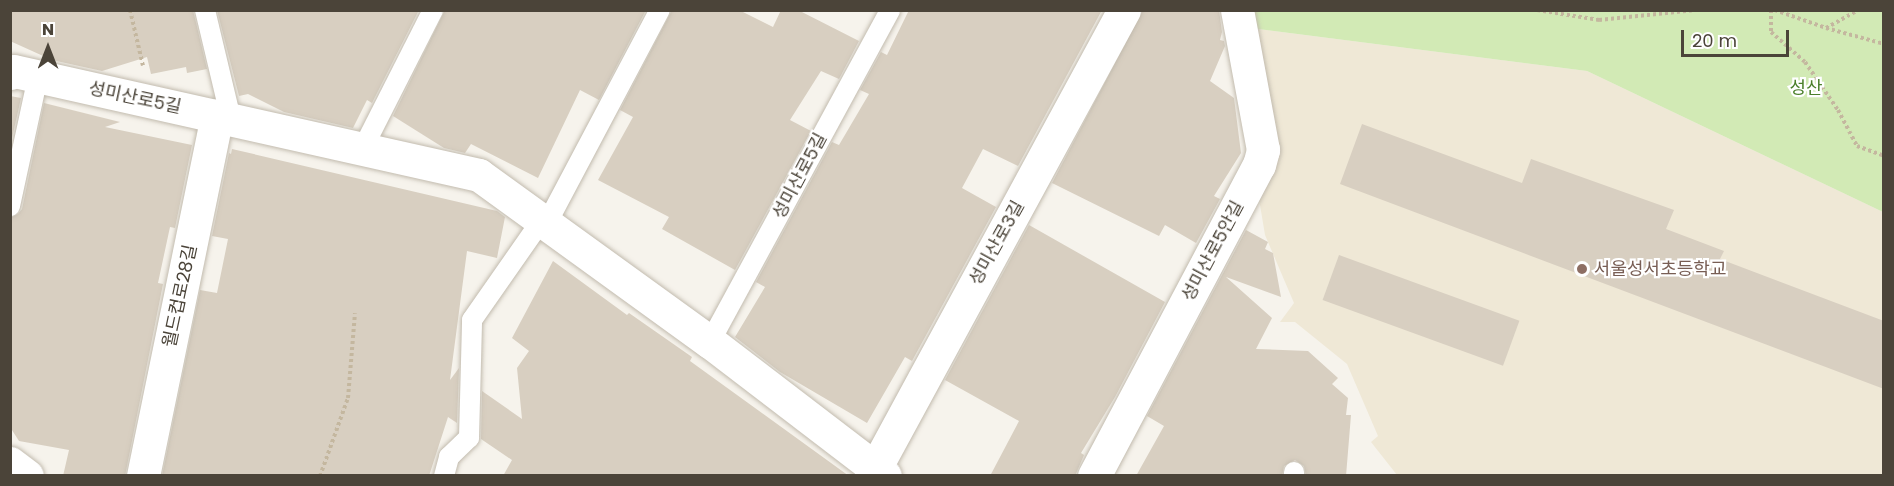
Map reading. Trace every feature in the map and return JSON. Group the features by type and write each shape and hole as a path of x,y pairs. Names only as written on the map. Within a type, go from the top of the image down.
{"street":[{"name":"성미산로3길","path":"877,472 1124,10"},
{"name":"성미산로5안길","path":"1094,476 1259,165 1263,150 1237,10"},
{"name":"성미산로5길","path":"18,72 478,175 710,342 877,472"},
{"name":"월드컵로28길","path":"142,476 224,117"},
{"path":"10,463 27,476"}],"lane":[{"path":"205,10 224,117"},
{"path":"363,148 433,10"},
{"path":"444,476 449,458 469,438 472,320 534,231 547,223 660,10"},
{"name":"성미산로5길","path":"710,342 890,10"},
{"name":"성미산로5길","path":"10,206 18,72"}],"path":[{"path":"130,10 151,101"},
{"path":"1537,10 1599,20 1695,10"},
{"path":"1884,44 1773,10 1771,32 1805,62 1838,110 1857,146 1884,156"},
{"path":"1826,28 1859,10"},
{"path":"320,476 348,398 355,313"}],"shaded area":[{"name":"서울성서초등학교","path":"1258,29 1587,71 1883,212 1883,475 1397,475 1371,442 1378,436 1347,364 1295,322 1280,322 1294,303 1265,235 1259,199 1278,156"}],"green space":[{"name":"성산","path":"1241,11 1883,11 1883,212 1587,71 1258,29"}],"building":[{"path":"10,10 193,10 207,69 187,73 186,67 151,74 147,57 102,71 52,60 10,41"},
{"path":"217,10 419,10 372,103 367,100 353,128 284,112 248,94 239,96"},
{"path":"445,10 646,10 599,100 580,90 538,178 471,144 465,153 444,148 393,116"},
{"path":"672,10 739,10 773,27 781,10 798,10 859,41 839,79 821,71 790,120 811,131 735,270 662,229 669,217 598,180 633,117 620,110"},
{"path":"909,10 1102,10 1018,166 983,149 962,188 996,207 912,361 905,357 867,423 780,372 735,337 765,287 756,282 832,142 839,145 869,94 860,90 881,52 887,55"},
{"path":"1143,10 1219,10 1222,32 1220,40 1224,41 1225,46 1210,81 1234,98 1241,153 1214,196 1220,199 1196,243 1165,225 1159,236 1052,183"},
{"path":"10,96 21,98 10,147"},
{"path":"44,103 120,122 105,127 192,145 175,228 170,227 158,283 163,284 125,476 63,476 69,450 19,441 10,427 10,218 22,209"},
{"path":"1362,124 1522,183 1531,159 1674,210 1666,229 1724,251 1720,259 1884,321 1884,389 1340,184"},
{"path":"232,149 497,211 505,217 497,258 467,251 450,380 459,368 457,423 448,417 429,476 162,476 200,290 217,293 228,239 212,236 229,153 231,154"},
{"path":"1029,225 1165,302 1115,397 1081,453 1084,455 1075,476 990,476 1019,421 945,380"},
{"path":"1246,230 1268,242 1265,249 1273,253 1281,297 1226,277 1272,318 1256,349 1308,351 1338,378 1332,384 1348,398 1346,415 1351,415 1346,476 1306,476 1304,466 1295,460 1284,466 1282,476 1136,476 1164,426 1147,416"},
{"path":"1339,255 1519,321 1503,366 1323,300"},
{"path":"553,261 627,315 629,313 692,357 690,361 849,476 503,476 512,460 481,439 482,391 522,419 517,368 529,351 512,338"}],"place":[{"name":"서울성서초등학교","path":"1582,269"}]}
